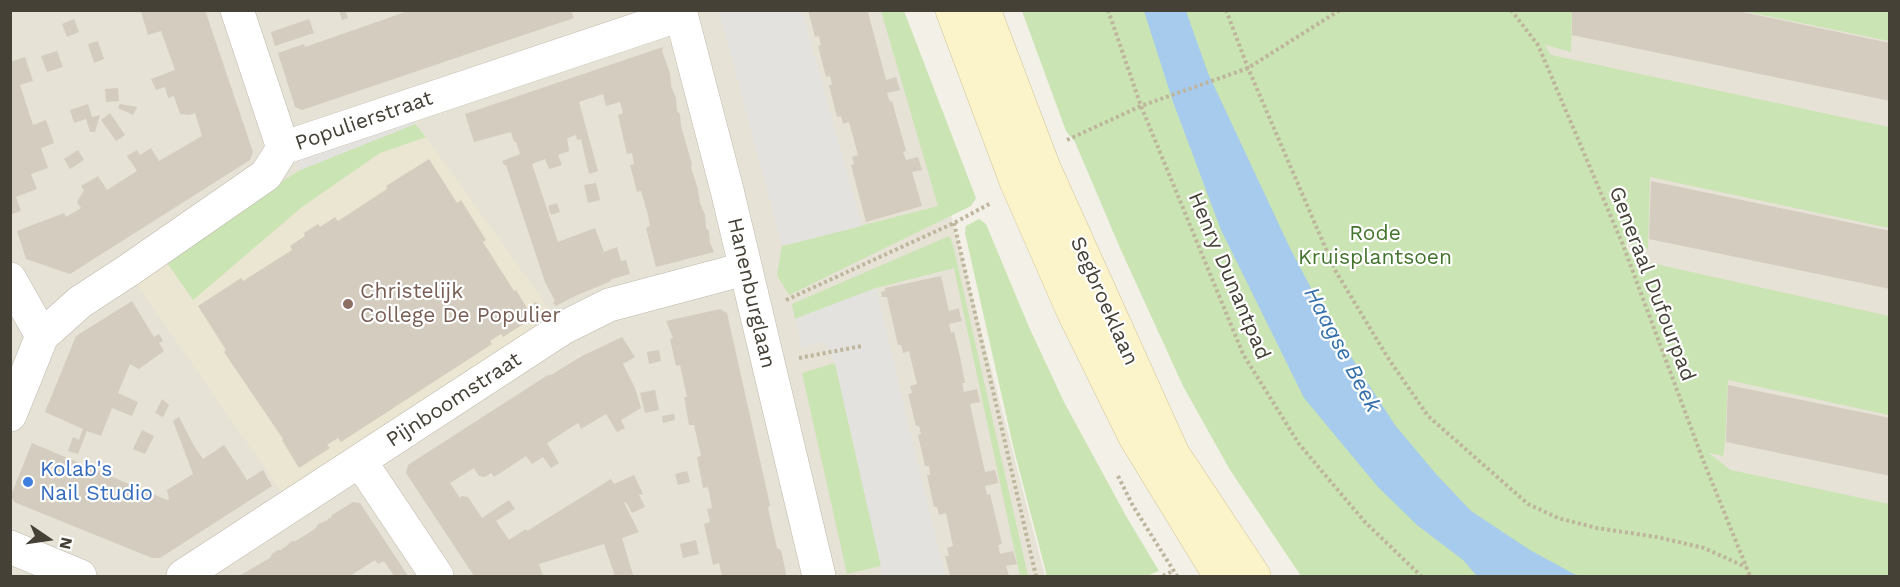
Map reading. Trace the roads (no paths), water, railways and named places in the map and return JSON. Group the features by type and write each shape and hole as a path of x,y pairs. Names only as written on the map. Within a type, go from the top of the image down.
{"main road":[{"name":"Segbroeklaan","path":"952,10 1016,181 1073,311 1135,436 1220,576"},
{"name":"Segbroeklaan","path":"984,10 1044,168 1173,454 1254,576"}],"street":[{"path":"237,10 283,148"},
{"name":"Populierstraat","path":"10,415 42,336 80,302 266,175 283,148 680,13"},
{"name":"Hanenburglaan","path":"680,13 727,190 819,576"},
{"name":"Pijnboomstraat","path":"183,576 563,328 609,305 744,268"},
{"path":"10,279 42,336"},
{"path":"360,461 437,576"},
{"path":"10,547 80,576"}],"water":[{"name":"Haagse Beek","path":"1144,11 1186,11 1208,73 1290,248 1358,368 1395,425 1471,511 1530,550 1582,576 1477,576 1463,560 1417,525 1378,487 1304,398 1221,230 1173,102"}],"place":[{"name":"Christelijk College De Populier","path":"348,304"},
{"name":"Kolab's Nail Studio","path":"28,482"}],"park label":[{"name":"Rode Kruisplantsoen","path":"1375,246"}]}
